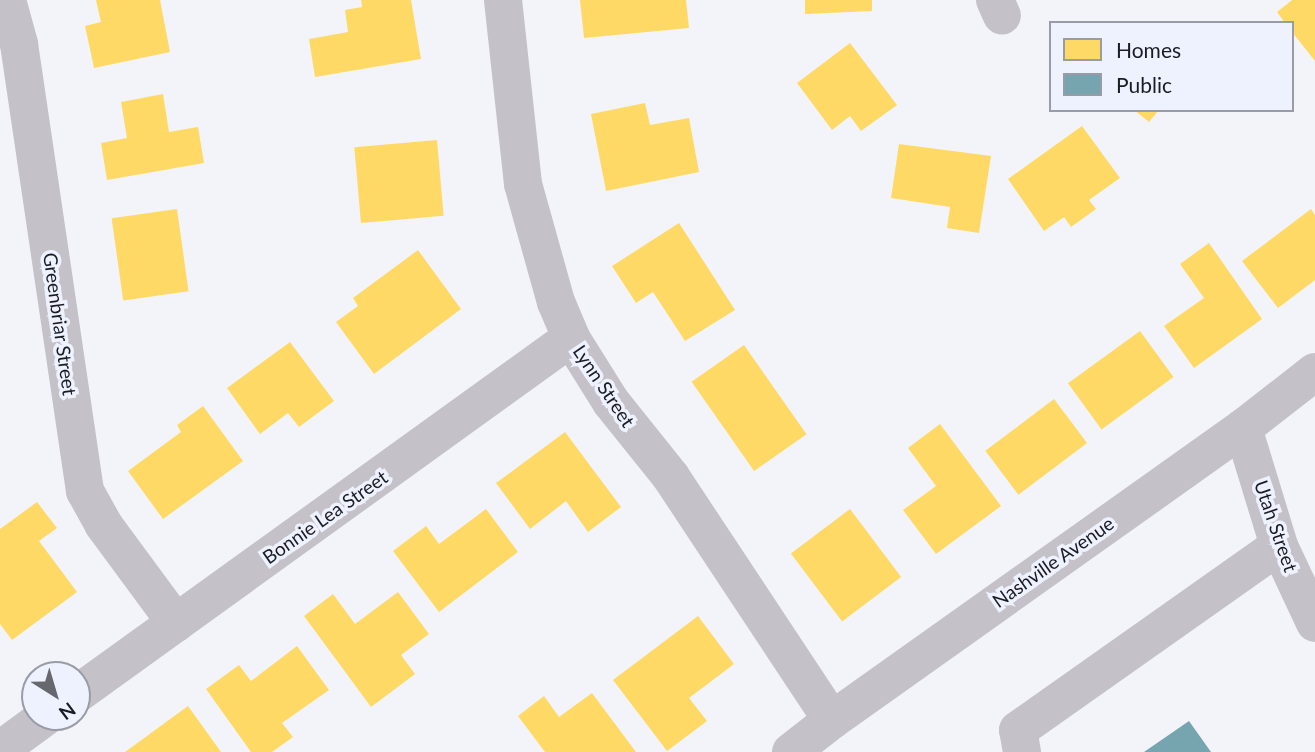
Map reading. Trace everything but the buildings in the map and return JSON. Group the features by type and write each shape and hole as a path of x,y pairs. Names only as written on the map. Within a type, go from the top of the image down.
{"street":[{"name":"Greenbriar Street","path":"7,0 19,44 85,491 103,524 176,623"},
{"name":"Lynn Street","path":"503,0 523,184 556,302 571,338 611,402 671,477 832,720"},
{"name":"Bonnie Lea Street","path":"91,684 571,338"},
{"name":"Nashville Avenue","path":"791,752 832,720 1243,428 1315,372"},
{"name":"Utah Street","path":"1243,428 1279,546 1315,623"},
{"path":"1022,752 1018,730 1279,546"},
{"path":"0,750 26,731"}]}
